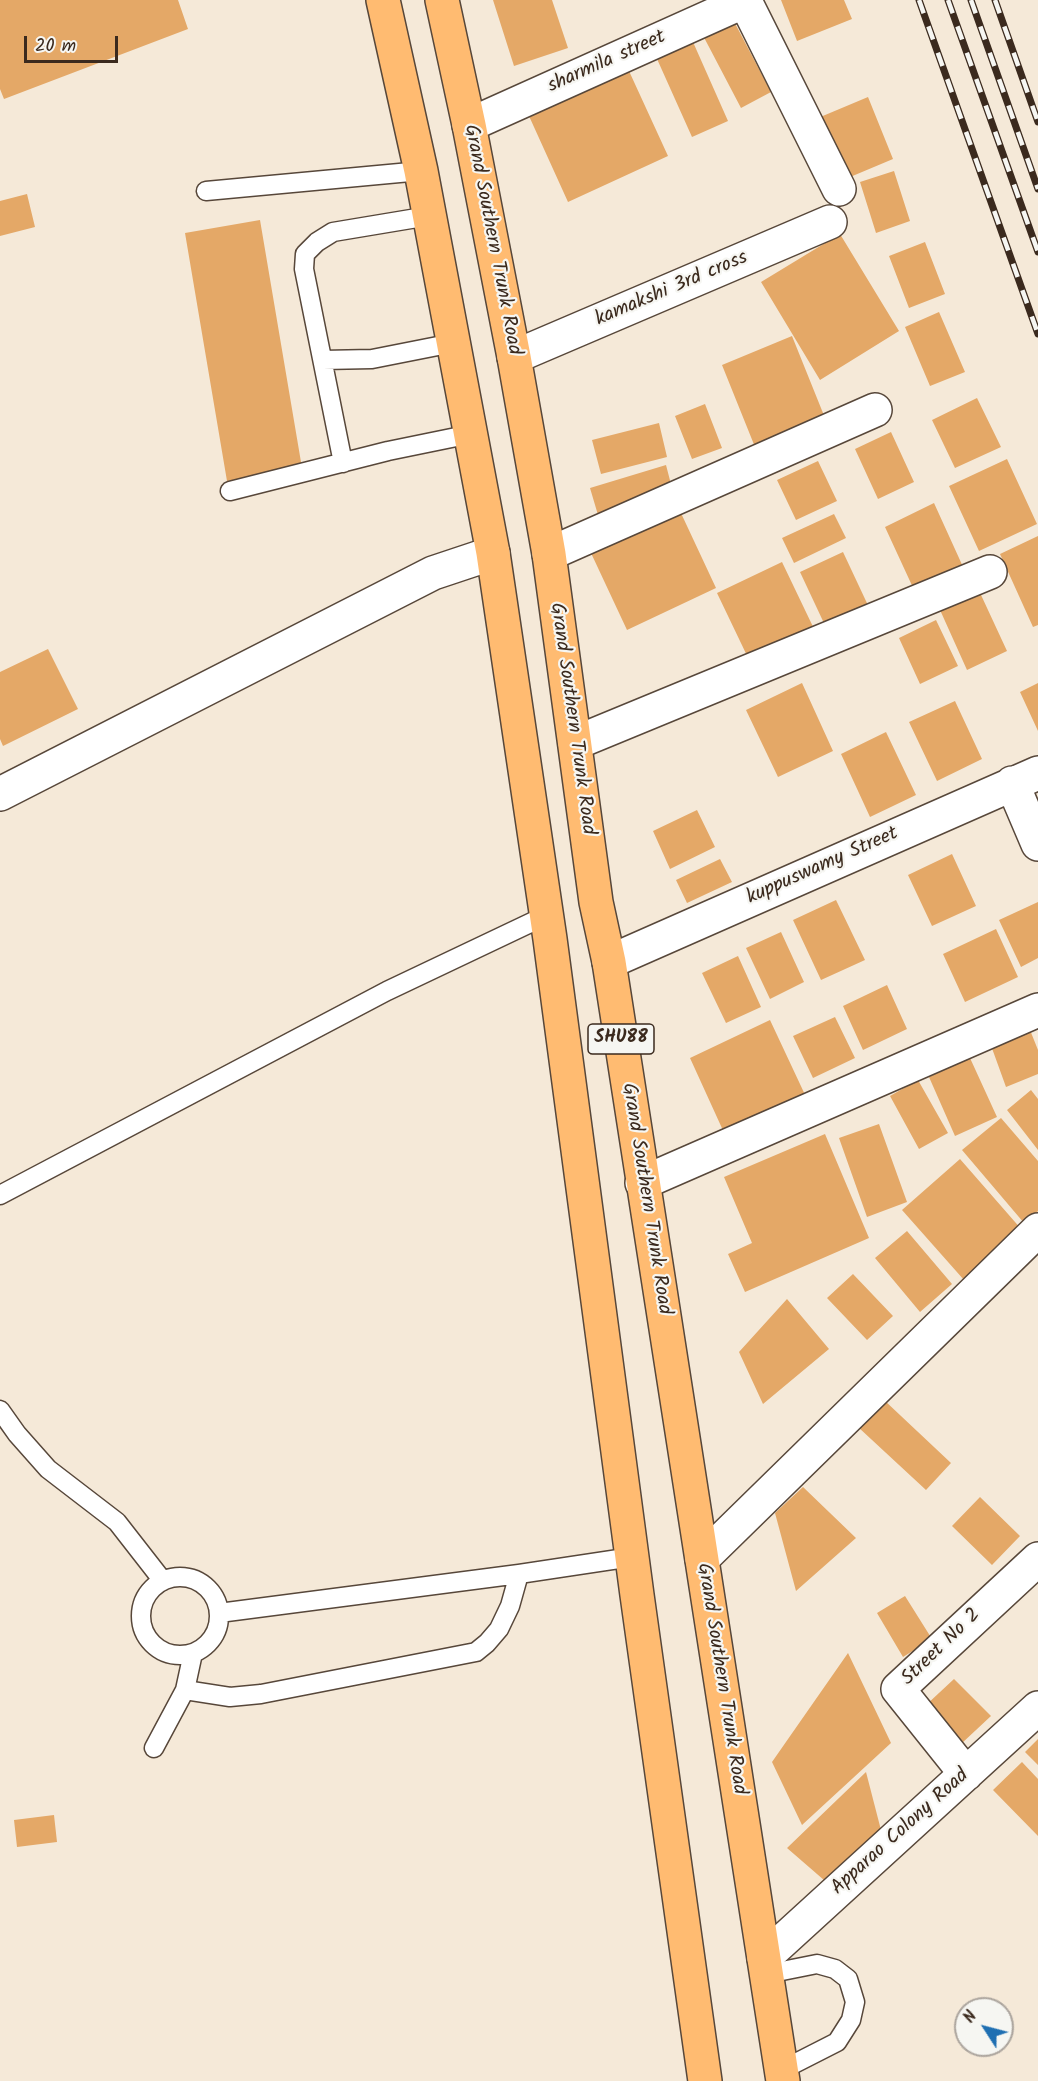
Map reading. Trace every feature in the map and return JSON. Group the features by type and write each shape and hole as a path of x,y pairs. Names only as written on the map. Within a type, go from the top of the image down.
{"main road":[{"name":"SHU88","path":"383,0 421,171 493,553 547,915 632,1557 705,2081"},
{"name":"Grand Southern Trunk Road","path":"442,0 470,124 549,554 596,902 609,962 783,2075"}],"street":[{"name":"sharmila street","path":"470,124 746,1"},
{"path":"746,1 839,189"},
{"name":"kamakshi 3rd cross","path":"514,357 830,222"},
{"path":"549,554 875,410"},
{"path":"0,794 433,573 493,553"},
{"path":"576,743 990,572"},
{"path":"1025,778 1038,844"},
{"name":"kuppuswamy Street","path":"609,962 1025,778"},
{"path":"642,1183 1038,1010"},
{"path":"702,1559 1038,1230"},
{"name":"Street No 2","path":"966,1774 898,1689 1038,1558"},
{"name":"Apparao Colony Road","path":"765,1966 1038,1708"}],"lane":[{"path":"206,191 421,171"},
{"path":"343,462 304,269 305,254 317,242 333,232 429,216"},
{"path":"323,360 372,359 453,343"},
{"path":"230,491 343,462 471,434"},
{"path":"0,1195 387,991 547,915"},
{"path":"0,1410 17,1434 48,1469 117,1522 163,1581"},
{"path":"219,1613 519,1575 632,1557"},
{"path":"185,1690 230,1697 261,1694 476,1652 499,1629 510,1606 519,1575"},
{"path":"188,1578 200,1582 210,1590 217,1601 219,1626 204,1647 193,1653 180,1656 167,1653 155,1647 147,1637 142,1624 141,1611 145,1599 153,1588 163,1581 188,1578"},
{"path":"154,1748 185,1690 193,1653"},
{"path":"765,1966 817,1964 835,1969 848,1979 855,2002 851,2020 837,2042 783,2075"}],"building":[{"path":"0,0 178,0 188,29 4,99 0,89"},
{"path":"493,0 552,0 568,48 514,66"},
{"path":"781,0 844,0 852,19 797,41"},
{"path":"728,10 771,92 741,108 698,26"},
{"path":"689,33 728,121 692,137 653,50"},
{"path":"629,71 668,156 568,202 529,116"},
{"path":"868,97 893,159 843,180 818,118"},
{"path":"894,171 910,221 876,233 860,182"},
{"path":"27,194 35,227 0,236 0,201"},
{"path":"260,220 302,468 227,481 185,233"},
{"path":"840,234 899,331 820,380 761,282"},
{"path":"925,242 945,294 909,308 889,256"},
{"path":"939,312 965,372 930,386 905,327"},
{"path":"792,336 825,418 755,447 722,365"},
{"path":"977,398 1001,447 955,468 932,420"},
{"path":"705,404 722,448 692,459 675,416"},
{"path":"659,423 667,457 601,474 592,440"},
{"path":"891,432 914,482 878,499 855,449"},
{"path":"1007,459 1037,524 979,551 949,486"},
{"path":"818,461 837,501 796,520 777,480"},
{"path":"666,465 673,492 598,515 590,488"},
{"path":"934,503 964,569 915,592 885,527"},
{"path":"680,511 716,588 627,630 591,553"},
{"path":"834,514 846,538 794,563 782,538"},
{"path":"1038,536 1038,625 1033,627 1000,554"},
{"path":"843,552 873,616 830,636 800,572"},
{"path":"782,562 816,633 751,664 717,593"},
{"path":"975,582 1007,651 967,670 936,601"},
{"path":"936,620 958,666 920,684 899,638"},
{"path":"48,649 78,709 3,746 0,739 0,672"},
{"path":"802,683 833,751 778,777 746,710"},
{"path":"1038,683 1038,731 1020,692"},
{"path":"955,701 982,759 937,781 909,722"},
{"path":"886,732 916,795 870,817 841,754"},
{"path":"697,810 715,847 670,869 653,831"},
{"path":"952,854 976,906 932,926 908,875"},
{"path":"720,859 732,882 687,903 676,880"},
{"path":"836,900 865,960 821,980 793,920"},
{"path":"1038,902 1038,958 1021,967 999,920"},
{"path":"996,929 1018,977 965,1002 943,954"},
{"path":"781,932 804,982 770,999 746,948"},
{"path":"738,956 761,1007 726,1023 702,973"},
{"path":"887,985 907,1029 863,1050 843,1006"},
{"path":"835,1017 855,1058 813,1078 793,1036"},
{"path":"770,1020 807,1099 726,1137 690,1058"},
{"path":"1028,1025 1038,1050 1038,1074 1006,1087 989,1040"},
{"path":"970,1058 997,1117 955,1136 929,1077"},
{"path":"918,1080 948,1133 919,1149 890,1096"},
{"path":"1031,1090 1038,1099 1038,1150 1007,1110"},
{"path":"1001,1118 1038,1161 1038,1211 1024,1223 962,1150"},
{"path":"879,1124 907,1202 867,1217 839,1138"},
{"path":"825,1134 869,1238 745,1292 728,1254 752,1243 724,1177"},
{"path":"960,1159 1022,1230 964,1280 902,1210"},
{"path":"907,1231 952,1284 920,1312 875,1258"},
{"path":"853,1274 893,1316 867,1340 827,1298"},
{"path":"787,1299 829,1349 763,1404 739,1352"},
{"path":"884,1400 951,1463 926,1490 858,1427"},
{"path":"803,1487 856,1538 796,1591 775,1513"},
{"path":"980,1497 1020,1536 992,1565 952,1526"},
{"path":"905,1596 932,1639 903,1657 877,1613"},
{"path":"848,1653 891,1743 802,1825 772,1762"},
{"path":"954,1679 991,1716 961,1744 925,1706"},
{"path":"1038,1739 1038,1765 1025,1752"},
{"path":"1022,1762 1038,1779 1038,1836 993,1790"},
{"path":"866,1772 882,1834 832,1887 787,1848"},
{"path":"54,1815 57,1842 17,1847 14,1820"}],"railway":[{"path":"919,0 1038,334"},
{"path":"948,0 1038,252"},
{"path":"971,0 1038,189"},
{"path":"995,0 1038,122"}]}
